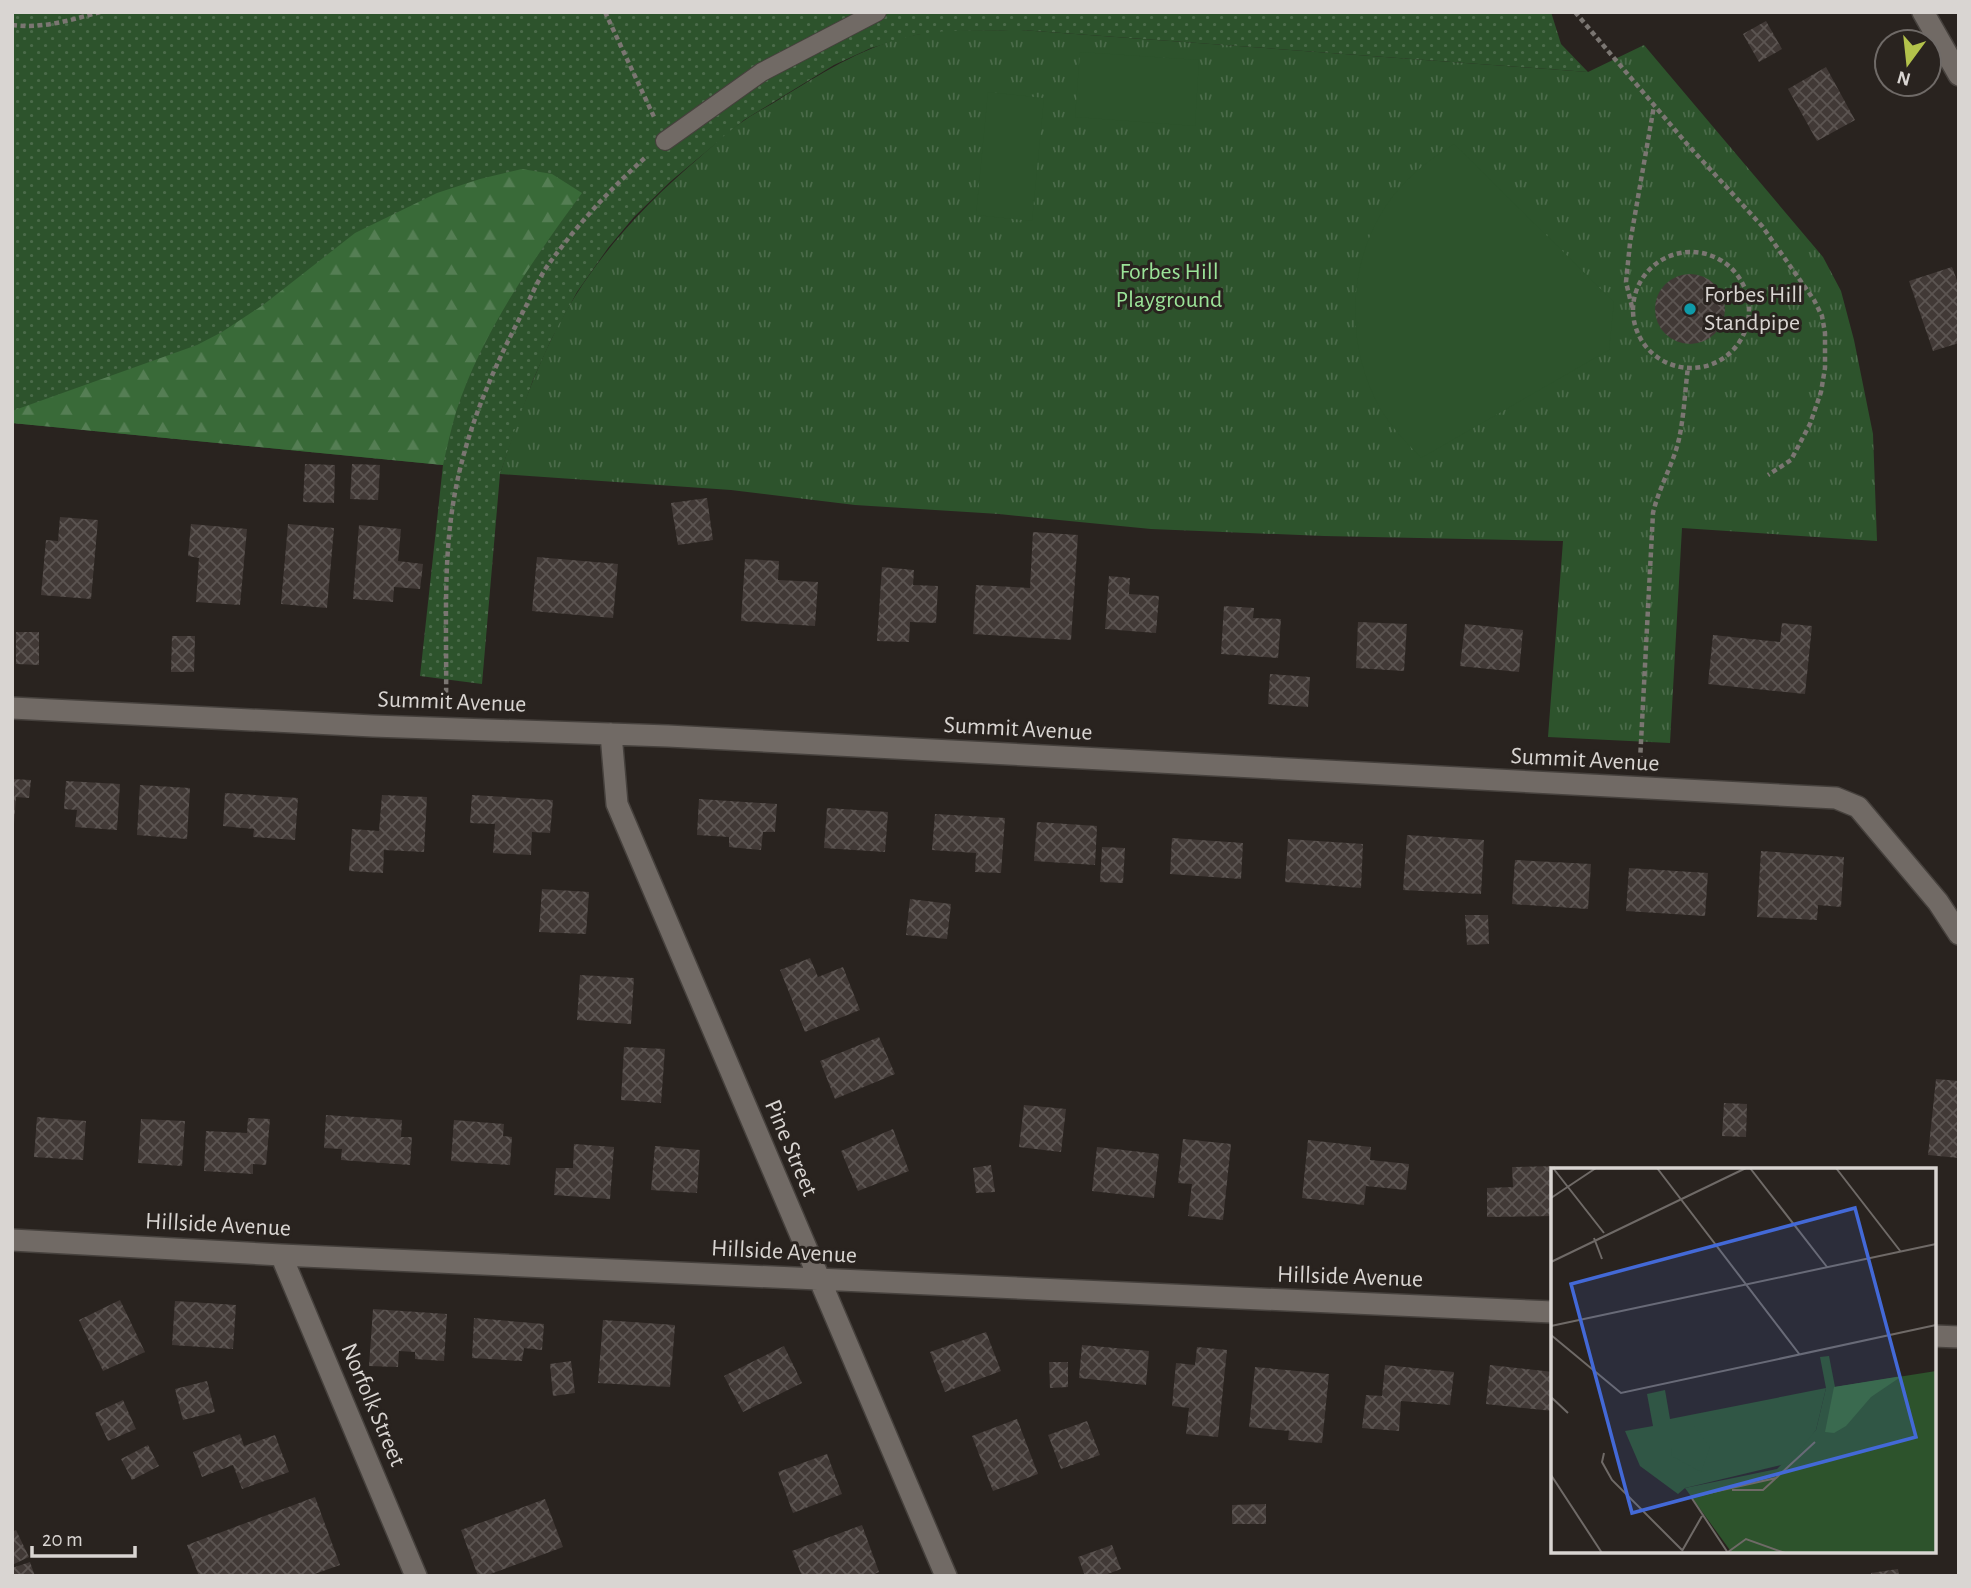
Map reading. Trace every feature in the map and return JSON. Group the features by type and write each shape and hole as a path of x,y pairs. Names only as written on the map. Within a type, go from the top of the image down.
{"street":[{"path":"1923,12 1959,75"},
{"name":"Summit Avenue","path":"12,708 445,729 611,734 1836,798 1858,807 1938,902 1959,934"},
{"name":"Pine Street","path":"611,734 617,804 946,1576"},
{"name":"Hillside Avenue","path":"12,1240 281,1255 1551,1312"},
{"name":"Norfolk Street","path":"281,1255 416,1576"},
{"path":"1936,1336 1959,1338"}],"lane":[{"path":"665,141 762,72 877,12"}],"path":[{"path":"12,24 29,27 100,12"},
{"path":"445,729 449,538 452,509 472,427 507,344 549,264 598,205 665,141 605,12"},
{"path":"1575,12 1654,106 1762,226 1814,300 1822,316 1825,368 1821,392 1810,424 1791,460 1768,475"},
{"path":"1633,312 1636,293 1644,276 1666,258 1694,252 1729,266 1745,290 1748,309 1746,327 1737,344 1724,357 1707,365 1688,367 1669,363 1653,354 1641,339 1633,312 1626,282 1630,243 1654,106"},
{"path":"1640,763 1653,513 1657,494 1670,470 1679,438 1688,367"}],"green space":[{"path":"12,12 1551,12 1561,44 1588,72 1021,30 916,35 871,48 834,65 744,120 671,181 634,217 577,292 533,380 500,474 482,684 420,676 443,465 12,423"},
{"name":"Forbes Hill Playground","path":"1021,30 1588,72 1644,45 1823,257 1841,291 1873,434 1877,541 1682,528 1670,743 1548,737 1563,541 1151,529 999,514 855,505 731,490 500,474 543,356 580,288 635,219 722,137 817,76 880,45 928,33"},
{"path":"1080,52 1199,60 1195,126 1075,117"},
{"path":"988,92 1044,98 1032,221 976,215"},
{"path":"1454,144 1614,302 1609,350 1421,458 1384,415 1367,380 1355,320 1356,290 1372,231 1387,204 1412,175"},
{"path":"522,169 552,174 582,193 527,271 494,325 456,412 443,465 12,423 12,411 197,345 222,332 263,305 355,233 437,193"}],"building":[{"path":"1766,21 1782,49 1759,62 1743,34"},
{"path":"1826,67 1855,120 1817,141 1788,89"},
{"path":"1952,267 1959,286 1959,343 1933,351 1909,281"},
{"name":"Forbes Hill Standpipe","path":"1690,274 1715,284 1725,309 1715,334 1690,344 1665,334 1655,309 1665,284"},
{"path":"305,464 335,465 334,503 303,502"},
{"path":"352,464 380,465 378,500 350,499"},
{"path":"707,498 713,540 678,545 671,503"},
{"path":"60,517 98,520 91,599 41,595 46,540 58,541"},
{"path":"191,524 247,529 240,605 196,602 199,558 188,556"},
{"path":"288,524 334,528 327,608 281,604"},
{"path":"359,525 401,529 398,561 423,564 420,589 394,587 393,602 353,599"},
{"path":"1033,532 1078,535 1071,640 973,634 976,585 1030,588"},
{"path":"537,557 618,564 613,618 532,611"},
{"path":"745,559 779,561 778,580 818,582 815,626 741,621"},
{"path":"882,567 914,570 913,585 938,586 936,623 910,622 909,642 877,641"},
{"path":"1109,576 1130,578 1129,594 1159,596 1156,633 1105,629"},
{"path":"1224,606 1254,608 1253,618 1281,619 1278,658 1221,654"},
{"path":"1358,622 1407,624 1404,671 1356,668"},
{"path":"1782,623 1812,626 1805,694 1708,684 1713,635 1780,642"},
{"path":"1465,624 1523,630 1519,672 1460,666"},
{"path":"16,632 39,632 39,665 16,664"},
{"path":"172,636 195,636 194,672 171,672"},
{"path":"1270,674 1310,677 1308,707 1268,704"},
{"path":"12,779 31,780 29,798 16,797 14,824 12,824"},
{"path":"66,781 120,784 117,830 75,827 77,810 64,809"},
{"path":"140,785 190,788 187,839 137,835"},
{"path":"225,793 298,798 295,840 253,837 254,829 223,826"},
{"path":"382,795 427,797 424,852 384,850 383,873 349,871 352,829 379,831"},
{"path":"472,795 553,800 550,833 532,832 531,855 493,853 495,824 470,823"},
{"path":"699,799 777,804 775,832 763,832 761,850 729,847 729,837 697,835"},
{"path":"827,808 888,812 885,852 824,848"},
{"path":"935,814 1005,818 1001,873 975,872 976,853 932,850"},
{"path":"1037,822 1097,826 1095,865 1034,861"},
{"path":"1407,835 1484,840 1481,894 1403,890"},
{"path":"1172,838 1243,843 1241,879 1170,874"},
{"path":"1288,839 1363,844 1361,888 1285,882"},
{"path":"1102,847 1125,848 1123,883 1100,882"},
{"path":"1761,851 1844,857 1841,907 1818,905 1817,920 1757,917"},
{"path":"1515,860 1591,864 1588,909 1512,904"},
{"path":"1629,868 1708,873 1705,916 1626,911"},
{"path":"542,889 589,892 586,934 539,932"},
{"path":"910,899 951,904 947,939 906,935"},
{"path":"1465,915 1488,915 1489,944 1467,945"},
{"path":"810,958 818,977 843,967 860,1010 805,1032 780,970"},
{"path":"580,975 634,978 631,1024 577,1020"},
{"path":"879,1037 895,1074 835,1099 820,1061"},
{"path":"624,1047 665,1049 661,1103 621,1100"},
{"path":"1936,1079 1959,1081 1959,1158 1928,1155"},
{"path":"1724,1103 1747,1104 1746,1137 1722,1136"},
{"path":"1024,1105 1066,1109 1061,1152 1019,1147"},
{"path":"326,1115 402,1120 401,1137 412,1137 410,1165 341,1160 342,1149 324,1148"},
{"path":"37,1117 86,1121 83,1160 34,1157"},
{"path":"248,1118 270,1119 266,1165 253,1164 253,1174 204,1171 206,1131 247,1133"},
{"path":"141,1119 185,1121 182,1166 138,1163"},
{"path":"454,1120 504,1124 503,1136 512,1137 510,1165 451,1161"},
{"path":"893,1129 909,1171 858,1191 841,1151"},
{"path":"1183,1139 1231,1144 1223,1220 1188,1216 1192,1184 1178,1183"},
{"path":"1308,1140 1371,1147 1370,1160 1409,1164 1406,1190 1366,1186 1364,1205 1302,1198"},
{"path":"574,1144 614,1147 610,1199 554,1195 556,1168 573,1168"},
{"path":"655,1146 700,1150 697,1193 651,1190"},
{"path":"1097,1147 1159,1154 1154,1198 1092,1191"},
{"path":"991,1165 995,1192 976,1193 973,1168"},
{"path":"1555,1166 1551,1168 1551,1216 1487,1217 1487,1188 1513,1187 1512,1167"},
{"path":"120,1300 145,1352 103,1371 79,1320"},
{"path":"175,1301 236,1305 233,1349 172,1345"},
{"path":"373,1309 447,1314 444,1361 415,1359 415,1352 399,1351 398,1367 369,1366"},
{"path":"474,1318 544,1324 542,1350 524,1348 522,1361 472,1358"},
{"path":"603,1320 675,1325 670,1387 598,1383"},
{"path":"986,1332 1001,1371 945,1392 930,1352"},
{"path":"1082,1345 1149,1351 1146,1385 1079,1378"},
{"path":"784,1346 802,1383 743,1412 724,1376"},
{"path":"1197,1347 1227,1350 1218,1437 1186,1434 1189,1408 1172,1406 1176,1363 1195,1365"},
{"path":"571,1361 575,1393 553,1396 550,1364"},
{"path":"1049,1362 1068,1362 1068,1387 1050,1388"},
{"path":"1385,1365 1454,1372 1450,1405 1401,1401 1399,1431 1362,1428 1366,1395 1382,1396"},
{"path":"1490,1365 1551,1372 1551,1411 1486,1404"},
{"path":"1255,1367 1329,1374 1322,1443 1288,1440 1289,1431 1249,1427"},
{"path":"207,1381 215,1412 183,1420 175,1389"},
{"path":"123,1400 136,1429 108,1441 95,1413"},
{"path":"1017,1419 1038,1474 993,1491 972,1436"},
{"path":"1087,1421 1100,1455 1061,1469 1048,1435"},
{"path":"240,1434 244,1446 275,1435 289,1472 242,1489 233,1465 202,1477 193,1452"},
{"path":"148,1445 159,1466 132,1480 121,1459"},
{"path":"827,1454 842,1494 793,1513 778,1472"},
{"path":"315,1497 340,1565 309,1576 199,1576 187,1545"},
{"path":"545,1499 563,1547 485,1576 478,1576 461,1530"},
{"path":"1266,1504 1266,1524 1232,1524 1232,1505"},
{"path":"862,1525 879,1572 870,1576 802,1576 792,1551"},
{"path":"16,1530 29,1557 12,1565 12,1532"},
{"path":"1112,1545 1121,1569 1102,1576 1085,1576 1078,1557"},
{"path":"30,1562 35,1576 12,1576 12,1568"},
{"path":"1898,1569 1899,1576 1871,1576 1871,1573"}],"place":[{"name":"Forbes Hill Standpipe","path":"1690,309"}]}
